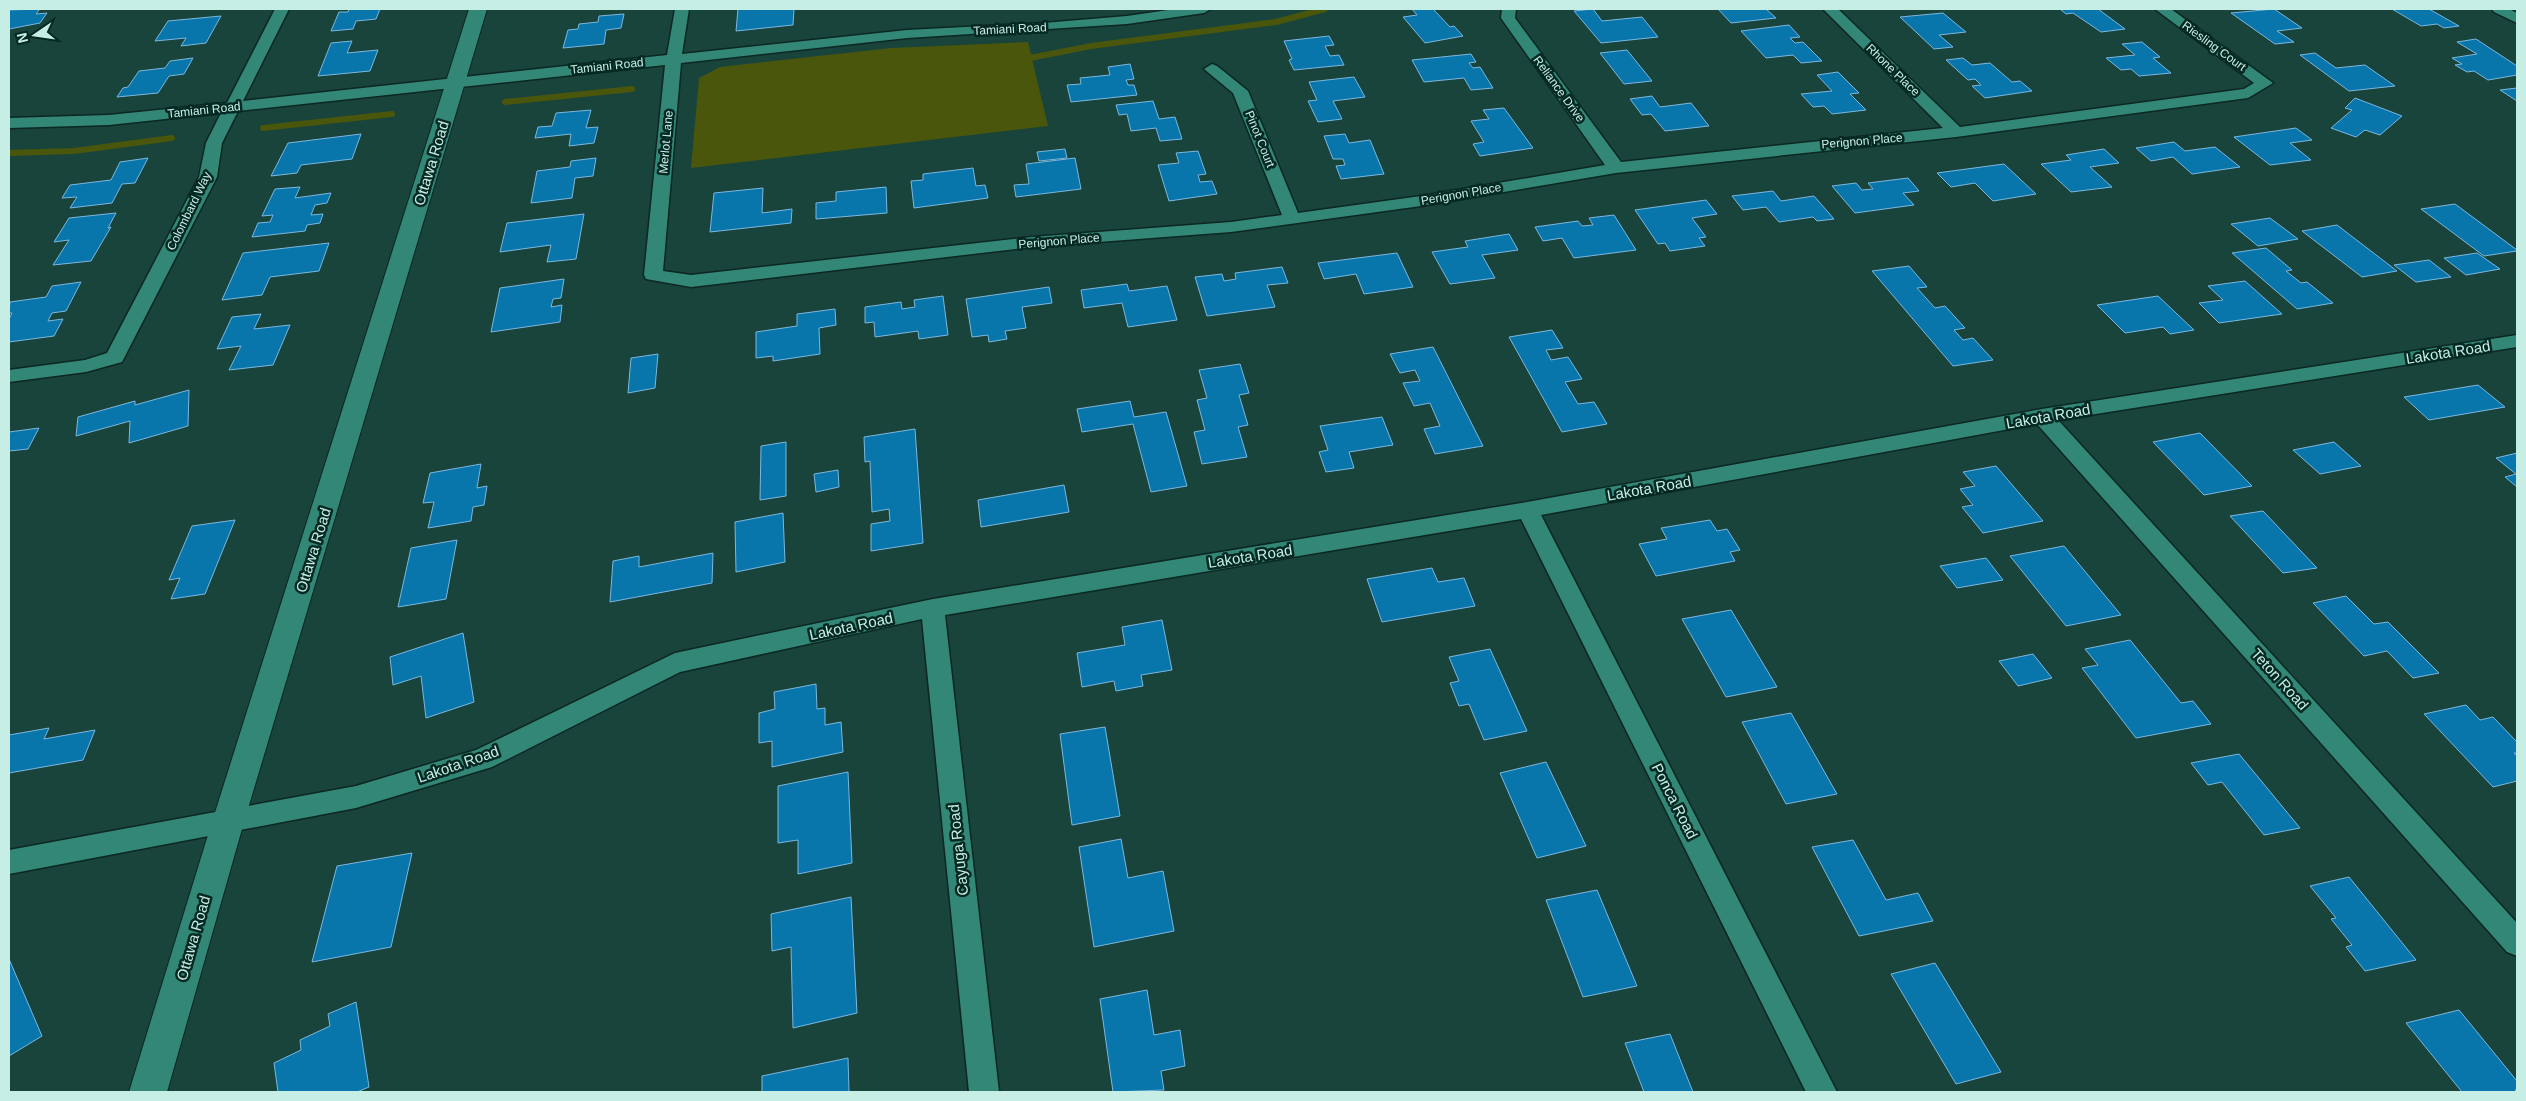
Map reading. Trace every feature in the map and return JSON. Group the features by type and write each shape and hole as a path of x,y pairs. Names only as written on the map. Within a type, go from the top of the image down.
{"street":[{"name":"Colombard Way","path":"9,376 86,366 115,357 208,177 214,144 282,9"},
{"name":"Ottawa Road","path":"148,1092 228,822 330,496 454,82 478,9"},
{"name":"Merlot Lane","path":"653,275 674,59 682,9"},
{"name":"Tamiani Road","path":"9,123 109,120 907,34 1041,21 1127,20 1204,9"},
{"name":"Reliance Drive","path":"1509,9 1508,18 1616,168"},
{"name":"Rhone Place","path":"1830,9 1956,132"},
{"name":"Riesling Court","path":"2162,9 2265,83"},
{"path":"2499,9 2517,19"},
{"name":"Pinot Court","path":"1212,69 1240,91 1292,219"},
{"name":"Perignon Place","path":"653,275 691,281 1032,242 1231,227 1421,201 1616,168 1956,132 2248,93 2265,83"},
{"name":"Lakota Road","path":"9,862 356,798 483,759 676,663 933,608 1527,510 2042,416 2516,342"},
{"name":"Teton Road","path":"2042,416 2517,942"},
{"name":"Ponca Road","path":"1527,510 1822,1092"},
{"name":"Cayuga Road","path":"933,608 984,1092"}],"shaded area":[{"path":"1028,42 1048,126 691,168 699,78 720,67 891,48"}],"building":[{"path":"40,9 36,14 47,13 40,23 9,29 9,10"},
{"path":"349,9 380,9 376,19 356,21 353,29 331,31 339,12 348,12"},
{"path":"738,9 794,9 793,25 736,31"},
{"path":"1412,9 1433,9 1450,27 1454,26 1463,36 1425,43 1403,17 1417,15"},
{"path":"1593,9 1602,21 1642,17 1658,37 1601,43 1574,11"},
{"path":"1718,9 1766,9 1776,18 1731,23"},
{"path":"2060,9 2098,9 2125,29 2101,32 2073,13 2066,14"},
{"path":"2274,9 2302,28 2277,31 2294,42 2275,44 2231,13"},
{"path":"2392,9 2429,9 2459,26 2444,28 2437,24 2421,26"},
{"path":"1943,13 1966,32 1939,35 1953,47 1934,49 1900,17"},
{"path":"624,14 621,28 606,30 604,44 563,48 568,30 578,29 579,24 598,22 599,16"},
{"path":"221,16 206,43 181,46 186,38 155,41 168,21"},
{"path":"1789,25 1800,37 1790,38 1795,43 1803,42 1822,61 1801,63 1793,55 1766,58 1741,31"},
{"path":"1329,36 1334,45 1325,46 1330,56 1339,55 1344,65 1294,70 1289,60 1292,59 1284,41"},
{"path":"2476,39 2517,66 2517,75 2488,80 2474,71 2467,72 2455,65 2462,64 2452,58 2477,54 2457,42"},
{"path":"352,41 347,53 378,50 370,71 318,76 331,43"},
{"path":"2142,42 2160,57 2153,58 2171,73 2139,76 2131,69 2121,70 2106,58 2135,55 2122,44"},
{"path":"1627,50 1652,81 1624,84 1600,53"},
{"path":"2315,53 2336,68 2365,65 2395,86 2349,91 2300,55"},
{"path":"1471,54 1476,62 1469,63 1473,68 1480,67 1493,88 1471,90 1464,78 1424,82 1412,60"},
{"path":"193,58 184,74 169,76 158,93 117,97 123,88 128,87 139,71 165,68 170,61"},
{"path":"1963,58 1972,65 1990,63 2012,82 2020,81 2032,91 1985,98 1972,86 1981,85 1975,79 1968,80 1946,60"},
{"path":"1130,64 1134,79 1126,80 1128,85 1134,85 1137,95 1071,102 1067,85 1081,84 1080,78 1110,75 1108,67"},
{"path":"1838,72 1859,93 1850,94 1866,110 1832,114 1824,106 1813,107 1801,94 1832,91 1817,75"},
{"path":"1354,77 1365,97 1333,101 1342,119 1318,122 1308,101 1317,100 1309,82"},
{"path":"2517,88 2517,101 2500,90"},
{"path":"1652,96 1660,107 1691,103 1709,126 1665,131 1651,114 1642,115 1630,99"},
{"path":"2355,98 2402,116 2380,135 2365,130 2356,137 2331,128 2352,110 2345,108"},
{"path":"1153,101 1159,119 1175,117 1182,139 1160,141 1156,128 1131,131 1127,114 1119,115 1116,105"},
{"path":"1504,108 1533,148 1480,156 1473,144 1484,142 1471,121 1489,119 1483,110"},
{"path":"591,110 586,128 598,127 594,143 569,146 571,134 535,138 538,127 552,126 556,113"},
{"path":"2296,128 2312,140 2290,143 2311,160 2270,165 2234,137"},
{"path":"361,134 352,159 301,165 297,173 271,176 288,143"},
{"path":"1345,134 1349,143 1370,140 1384,174 1341,179 1336,166 1345,165 1343,159 1333,159 1324,136"},
{"path":"2174,142 2185,151 2215,147 2240,167 2192,174 2173,157 2151,161 2136,148"},
{"path":"1065,149 1067,158 1039,161 1037,152"},
{"path":"2104,149 2119,163 2090,167 2112,187 2071,192 2041,164 2071,160 2066,155"},
{"path":"1198,151 1206,174 1198,175 1200,182 1212,181 1217,194 1169,201 1158,165 1179,163 1176,153"},
{"path":"148,158 135,183 122,184 112,203 70,208 77,197 62,198 70,185 111,180 120,162"},
{"path":"596,158 593,176 575,178 572,198 531,203 537,171 570,167 571,161"},
{"path":"1075,158 1081,189 1016,197 1014,185 1029,184 1026,164"},
{"path":"2004,164 2036,194 1993,201 1975,183 1951,187 1937,173"},
{"path":"973,168 976,186 985,185 988,198 914,208 911,181 923,180 923,174"},
{"path":"1908,178 1919,191 1903,193 1914,205 1855,213 1832,186 1856,183 1862,190 1873,189 1868,183"},
{"path":"300,187 295,198 331,193 327,203 315,205 311,215 323,214 320,223 307,225 305,231 252,237 258,223 270,222 273,215 262,216 275,189"},
{"path":"886,187 887,213 816,219 816,203 836,201 836,192"},
{"path":"763,188 762,213 792,209 791,223 710,232 714,193"},
{"path":"1773,191 1781,201 1814,196 1834,219 1817,221 1813,217 1779,222 1766,207 1743,210 1732,196"},
{"path":"1706,200 1717,214 1692,218 1706,237 1699,238 1705,246 1670,251 1665,243 1658,244 1635,210"},
{"path":"2455,204 2517,251 2484,256 2421,209"},
{"path":"116,213 108,228 111,227 91,261 53,265 69,240 54,242 69,218"},
{"path":"584,214 576,259 547,262 551,245 500,252 507,223"},
{"path":"1614,215 1636,250 1574,258 1562,238 1543,241 1535,227 1578,221 1582,226 1593,225 1589,218"},
{"path":"2270,218 2298,239 2258,246 2231,224"},
{"path":"2337,225 2397,271 2362,277 2302,231"},
{"path":"1509,234 1518,250 1482,255 1495,278 1450,284 1432,252 1468,247 1465,241"},
{"path":"329,243 319,271 270,277 262,295 222,300 243,253"},
{"path":"2266,248 2292,270 2286,271 2301,283 2307,282 2333,303 2297,309 2232,253"},
{"path":"1397,253 1413,287 1364,294 1356,274 1324,279 1318,263"},
{"path":"2477,253 2500,269 2466,275 2444,258"},
{"path":"2429,260 2451,277 2416,282 2394,265"},
{"path":"1909,266 1927,287 1917,288 1935,308 1945,306 1965,328 1954,330 1963,340 1973,338 1993,360 1953,366 1872,271"},
{"path":"1282,267 1288,283 1267,285 1275,307 1207,316 1195,277 1222,274 1224,281 1236,279 1235,273"},
{"path":"564,279 561,298 553,299 551,307 562,305 560,322 491,332 500,288"},
{"path":"2245,281 2282,314 2219,323 2199,303 2223,300 2208,286"},
{"path":"81,282 66,311 52,313 48,321 63,319 54,336 9,342 9,319 12,313 9,313 10,302 46,297 52,286"},
{"path":"1127,284 1129,291 1167,286 1177,320 1128,327 1122,303 1084,308 1081,290"},
{"path":"1049,287 1052,303 1022,307 1026,328 1005,331 1007,339 989,342 988,335 972,337 966,299"},
{"path":"943,296 948,335 919,339 918,331 875,337 874,322 865,323 865,307 901,302 902,309 915,307 914,300"},
{"path":"2158,296 2194,330 2170,334 2163,327 2125,333 2097,305"},
{"path":"835,309 836,325 819,328 820,354 773,361 773,356 756,358 756,332 797,326 797,314"},
{"path":"261,314 254,329 290,325 273,365 229,370 241,346 217,349 232,317"},
{"path":"1552,330 1563,348 1546,350 1551,360 1568,357 1582,379 1565,382 1578,404 1594,402 1607,424 1562,432 1509,337"},
{"path":"1433,347 1483,446 1435,454 1424,429 1440,426 1430,403 1414,406 1403,383 1420,381 1415,370 1400,373 1390,354"},
{"path":"658,354 655,388 628,393 631,358"},
{"path":"1240,364 1249,393 1239,395 1248,425 1238,427 1247,457 1202,464 1194,432 1205,430 1197,400 1207,398 1199,370"},
{"path":"2478,385 2505,407 2429,420 2404,397"},
{"path":"189,390 188,426 129,443 130,421 76,436 78,417 135,401 135,405"},
{"path":"1130,401 1134,417 1166,412 1187,486 1151,492 1133,424 1082,432 1077,409"},
{"path":"1382,417 1393,445 1349,452 1354,468 1326,472 1319,452 1328,450 1320,426"},
{"path":"39,428 28,449 9,451 9,432"},
{"path":"915,429 923,543 871,551 871,524 890,521 889,509 872,512 870,461 865,462 864,437"},
{"path":"2200,433 2252,486 2204,495 2153,442"},
{"path":"786,442 786,496 760,500 761,446"},
{"path":"2334,442 2361,466 2320,474 2293,450"},
{"path":"2517,453 2517,487 2505,477 2516,474 2496,458"},
{"path":"481,464 477,488 487,486 484,505 473,507 471,521 428,528 434,502 423,503 430,473"},
{"path":"1996,466 2043,521 1983,533 1962,507 1973,505 1960,489 1975,486 1963,472"},
{"path":"838,470 839,487 816,492 814,474"},
{"path":"1064,485 1069,512 981,527 978,500"},
{"path":"2263,511 2317,568 2283,573 2230,516"},
{"path":"783,513 785,562 736,572 735,522"},
{"path":"235,520 205,594 171,599 180,578 169,580 192,526"},
{"path":"1710,520 1717,531 1727,529 1740,550 1730,552 1735,561 1656,576 1639,544 1667,539 1661,528"},
{"path":"457,540 446,599 398,607 411,548"},
{"path":"2064,546 2121,615 2066,626 2010,556"},
{"path":"713,553 712,583 610,602 613,561 639,556 639,567"},
{"path":"1986,558 2003,580 1957,588 1940,566"},
{"path":"1432,568 1438,582 1464,578 1475,606 1382,622 1367,579"},
{"path":"2346,596 2374,624 2388,622 2439,673 2413,678 2387,651 2364,656 2313,603"},
{"path":"1731,610 1777,687 1726,697 1682,619"},
{"path":"1162,620 1172,670 1141,675 1143,686 1116,691 1114,681 1082,687 1077,653 1125,645 1122,627"},
{"path":"463,633 474,702 426,718 421,676 393,685 390,657"},
{"path":"2130,640 2181,703 2193,701 2211,724 2136,738 2082,668 2098,665 2085,649"},
{"path":"1490,649 1527,731 1484,740 1469,704 1459,706 1450,683 1459,681 1449,657"},
{"path":"2033,654 2052,678 2018,686 1999,661"},
{"path":"816,684 817,709 825,708 825,725 841,722 843,752 772,767 772,741 759,743 759,713 775,709 774,692"},
{"path":"2466,705 2480,720 2493,717 2517,742 2517,753 2514,753 2517,756 2517,781 2493,787 2424,714"},
{"path":"1791,713 1837,794 1786,804 1742,722"},
{"path":"1105,727 1120,816 1072,825 1060,734"},
{"path":"49,728 44,739 95,730 83,760 9,773 9,735"},
{"path":"2239,754 2300,828 2264,835 2222,782 2208,785 2191,763"},
{"path":"1546,762 1586,846 1537,858 1500,773"},
{"path":"848,772 852,863 798,874 798,840 778,843 778,786"},
{"path":"1121,839 1128,878 1163,871 1174,931 1094,947 1079,847"},
{"path":"1853,840 1886,900 1918,893 1933,921 1859,936 1812,847"},
{"path":"412,853 391,947 312,962 337,866"},
{"path":"2349,877 2416,960 2365,971 2346,947 2352,945 2331,919 2336,918 2310,886"},
{"path":"1597,890 1637,986 1583,997 1546,900"},
{"path":"851,897 857,1013 793,1028 791,947 772,951 771,914"},
{"path":"9,959 42,1036 9,1056"},
{"path":"1935,963 2001,1072 1956,1084 1891,974"},
{"path":"1147,990 1154,1035 1180,1030 1185,1066 1161,1071 1164,1090 1113,1092 1100,999"},
{"path":"356,1002 369,1087 357,1092 278,1092 274,1063 301,1050 300,1040 330,1026 328,1014"},
{"path":"2459,1010 2517,1081 2517,1089 2515,1090 2517,1092 2462,1092 2406,1023"},
{"path":"1670,1034 1693,1092 1644,1092 1625,1043"},
{"path":"848,1058 849,1092 762,1092 762,1076"}],"waterway":[{"path":"1020,60 1091,46 1276,22 1325,9"},
{"path":"505,102 632,89"},
{"path":"263,128 392,114"},
{"path":"9,153 74,151 172,138"}]}
